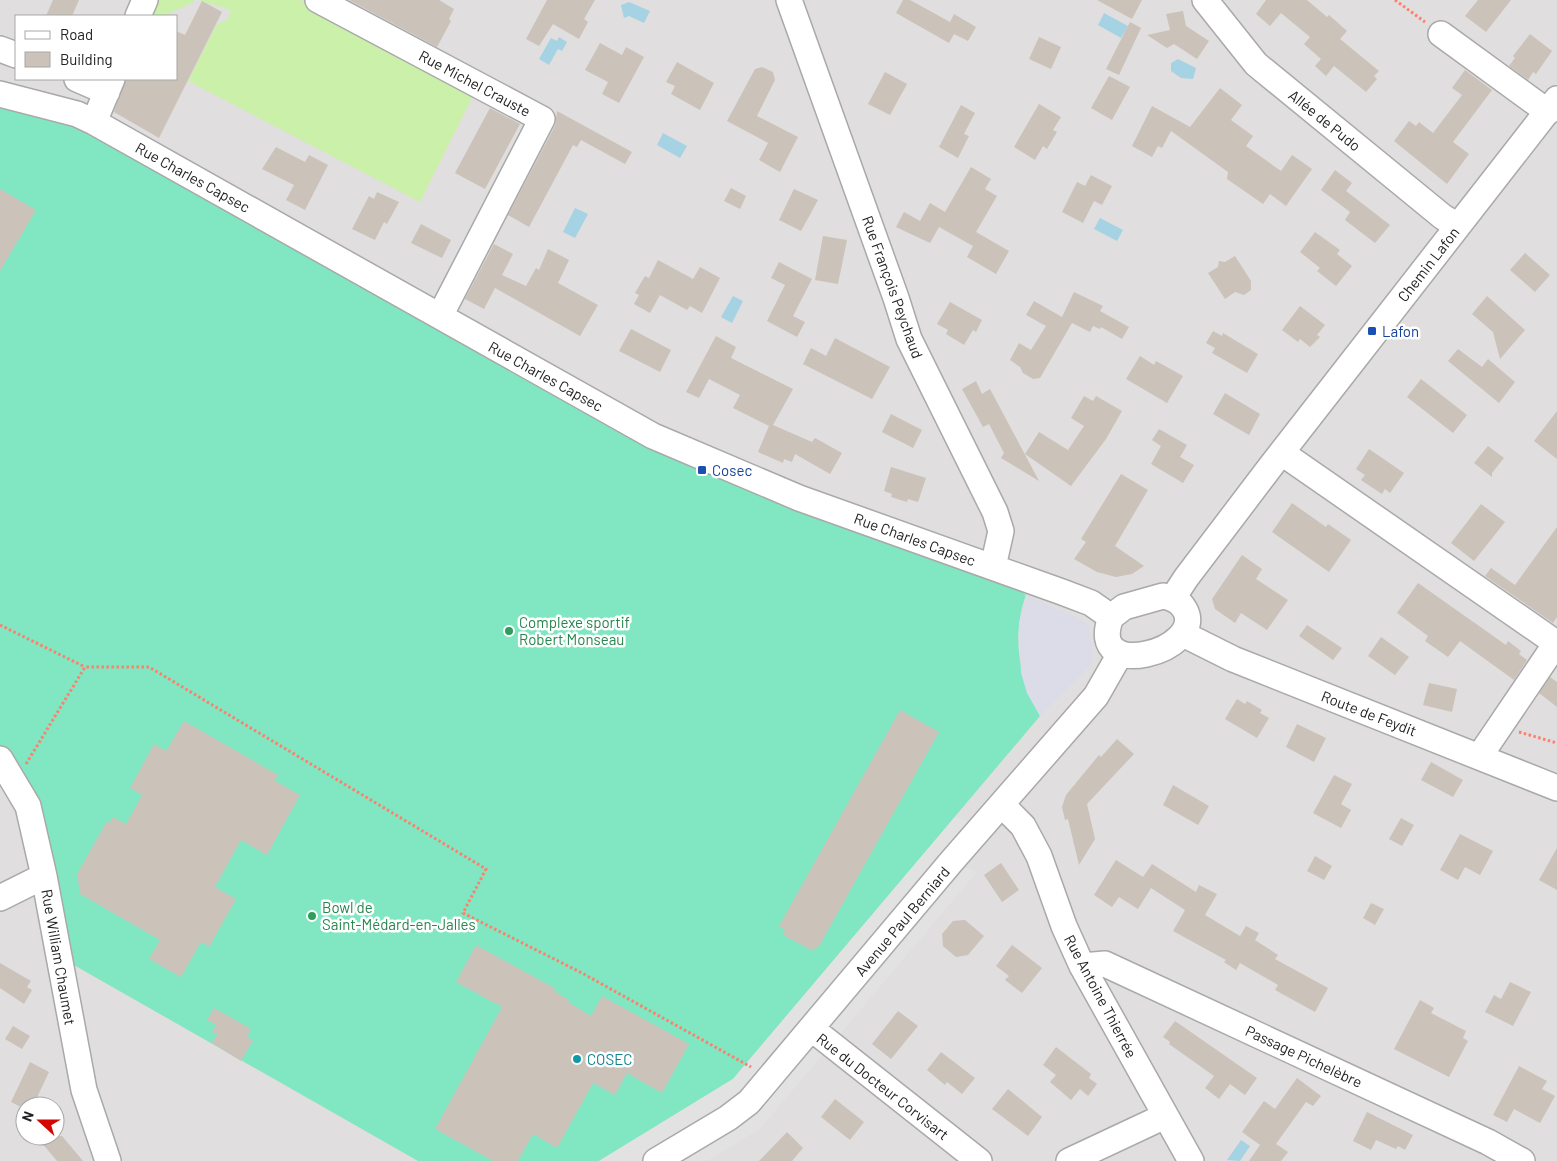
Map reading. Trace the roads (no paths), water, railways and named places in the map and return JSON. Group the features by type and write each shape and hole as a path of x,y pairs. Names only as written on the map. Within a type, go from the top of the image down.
{"street":[{"path":"138,15 145,0"},
{"name":"Rue Michel Crauste","path":"318,0 542,119 440,316"},
{"name":"Rue François Peychaud","path":"789,0 909,339 995,512 1001,531 993,567"},
{"name":"Allée de Pudo","path":"1205,0 1256,64 1443,216 1458,226"},
{"path":"1441,34 1552,105"},
{"path":"0,49 15,55"},
{"path":"82,80 110,85 94,122"},
{"name":"Rue Charles Capsec","path":"0,94 77,114 94,122 653,436 800,498 1091,603 1111,617"},
{"name":"Chemin Lafon","path":"1173,598 1186,578 1282,453 1552,105"},
{"path":"1282,453 1557,642 1479,757"},
{"path":"1163,596 1173,598 1181,604 1187,613 1183,634 1170,645 1132,657 1115,651 1109,642 1108,633 1111,617 1124,608 1153,598 1163,596"},
{"name":"Route de Feydit","path":"1183,634 1233,659 1557,788"},
{"name":"Avenue Paul Berniard","path":"656,1161 728,1118 748,1102 812,1029 951,862 1096,696 1120,654"},
{"name":"Rue William Chaumet","path":"0,759 28,806 44,876 84,1090 108,1161"},
{"name":"Rue Antoine Thierrée","path":"1002,805 1023,826 1039,856 1064,926 1082,966 1191,1161"},
{"path":"0,898 44,876"},
{"name":"Passage Pichelèbre","path":"1082,966 1105,964 1488,1142 1522,1161"},
{"name":"Rue du Docteur Corvisart","path":"812,1029 979,1161"},
{"path":"1068,1161 1165,1116"}],"water":[{"path":"629,2 650,11 644,23 629,16 624,18 621,5"},
{"path":"1104,13 1128,26 1121,38 1098,25"},
{"path":"559,37 567,42 562,51 558,49 549,65 539,59 551,38 557,41"},
{"path":"1178,59 1196,68 1193,79 1181,78 1171,71 1171,63"},
{"path":"663,133 687,146 680,158 657,145"},
{"path":"575,208 588,214 575,238 563,232"},
{"path":"1100,218 1123,230 1117,241 1094,229"},
{"path":"733,296 743,301 732,323 721,317"},
{"path":"1241,1140 1250,1146 1240,1161 1227,1160"}],"place":[{"name":"Lafon","path":"1372,331"},
{"name":"Cosec","path":"702,470"},
{"name":"Complexe sportif Robert Monseau","path":"509,631"},
{"name":"Bowl de Saint-Médard-en-Jalles","path":"312,916"},
{"name":"COSEC","path":"577,1059"}]}
